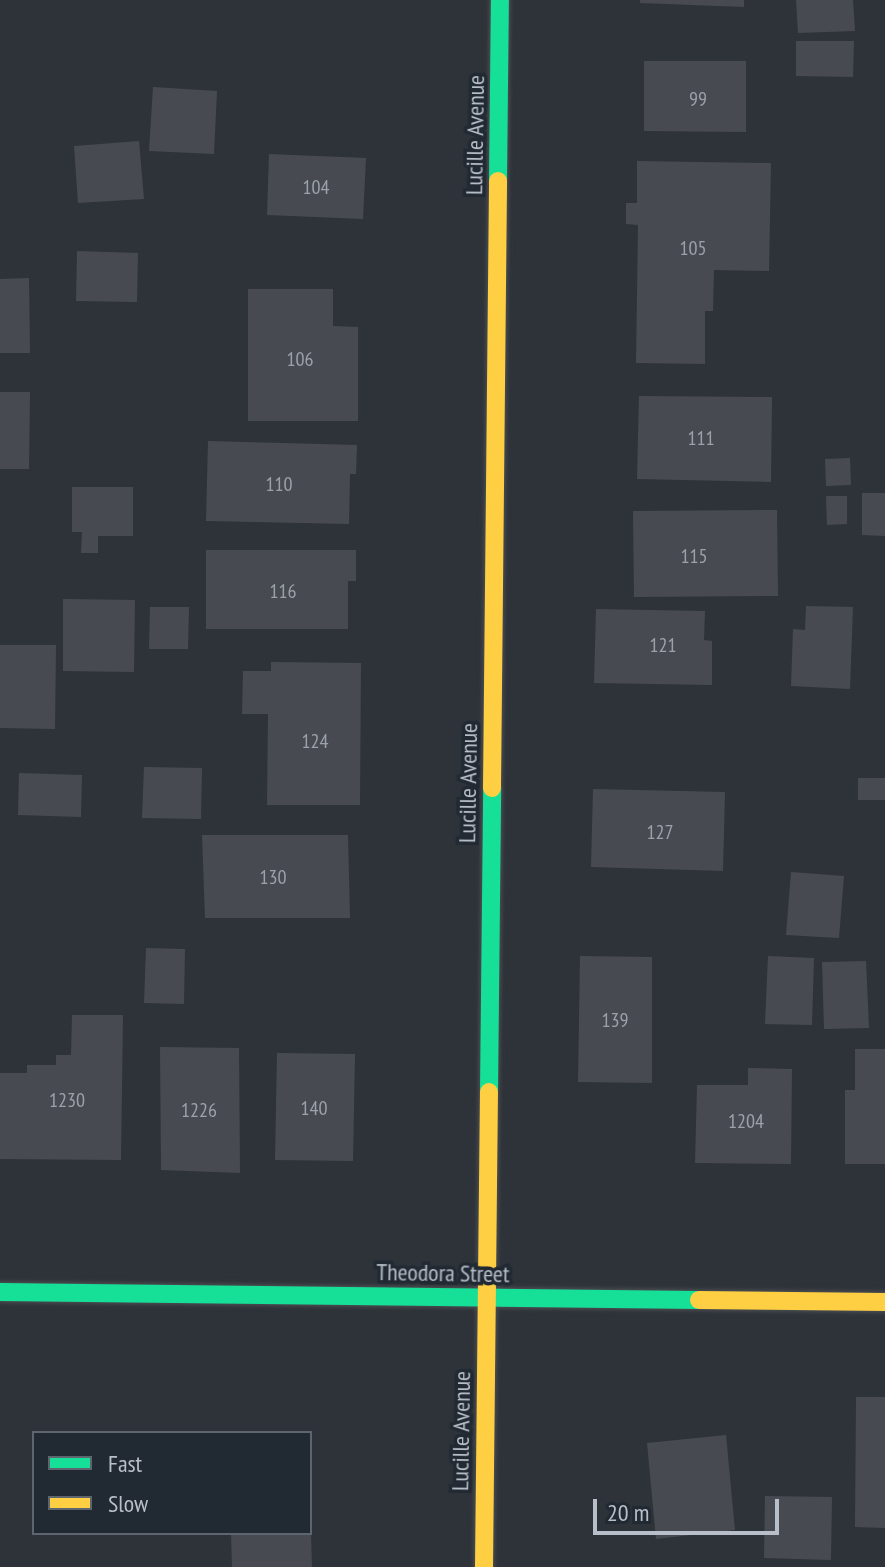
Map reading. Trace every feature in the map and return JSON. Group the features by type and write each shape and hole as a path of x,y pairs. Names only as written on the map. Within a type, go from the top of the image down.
{"street":[{"name":"Lucille Avenue","path":"484,1567 500,0"},
{"name":"Theodora Street","path":"0,1292 885,1302"}],"building":[{"path":"640,0 744,0 744,7 640,3"},
{"path":"796,0 853,0 855,31 798,33"},
{"path":"796,41 854,41 853,77 796,76"},
{"path":"644,61 746,61 746,132 644,131"},
{"path":"153,87 217,91 214,154 149,151"},
{"path":"139,141 144,199 78,203 74,146"},
{"path":"269,154 366,158 363,219 267,215"},
{"path":"637,161 771,163 769,271 714,270 713,311 705,311 705,364 636,363 638,225 626,224 626,203 637,203"},
{"path":"77,251 138,253 137,302 76,301"},
{"path":"29,278 30,353 0,353 0,279"},
{"path":"248,289 333,289 333,326 358,327 358,421 248,421"},
{"path":"0,392 30,392 29,469 0,469"},
{"path":"639,396 772,397 771,482 637,479"},
{"path":"208,441 357,445 356,474 350,474 349,524 206,521"},
{"path":"850,458 851,485 826,486 825,459"},
{"path":"72,487 133,487 133,536 98,536 98,553 81,553 82,532 72,532"},
{"path":"862,493 885,493 885,536 862,535"},
{"path":"826,496 847,496 847,524 827,525"},
{"path":"777,510 778,596 634,597 633,511"},
{"path":"206,550 356,550 356,581 348,581 348,629 206,629"},
{"path":"63,599 135,600 134,672 63,671"},
{"path":"806,606 853,607 850,689 791,686 793,629 805,630"},
{"path":"150,607 189,607 188,649 149,649"},
{"path":"596,609 705,611 704,640 712,641 712,685 594,683"},
{"path":"0,645 56,645 55,729 0,728"},
{"path":"271,662 361,663 360,805 267,805 268,714 242,714 243,671 271,671"},
{"path":"144,767 202,768 201,819 142,818"},
{"path":"19,773 82,775 81,817 18,815"},
{"path":"858,778 885,778 885,800 858,800"},
{"path":"593,789 725,792 723,871 591,867"},
{"path":"202,835 348,835 350,918 205,918"},
{"path":"791,872 844,876 839,938 786,935"},
{"path":"146,948 185,949 184,1004 144,1003"},
{"path":"580,956 652,957 652,1083 578,1082"},
{"path":"768,956 814,958 812,1025 765,1024"},
{"path":"866,961 869,1028 824,1029 822,962"},
{"path":"72,1015 123,1015 121,1160 0,1159 0,1073 27,1073 27,1065 56,1065 56,1055 71,1055"},
{"path":"160,1047 239,1048 240,1173 161,1170"},
{"path":"855,1049 885,1049 885,1164 845,1164 845,1090 855,1090"},
{"path":"277,1053 355,1054 353,1161 275,1160"},
{"path":"748,1068 792,1069 791,1164 695,1163 697,1085 748,1085"},
{"path":"856,1397 885,1397 885,1528 855,1527"},
{"path":"726,1435 735,1530 656,1539 647,1443"},
{"path":"765,1496 832,1497 831,1560 764,1558"},
{"path":"231,1535 311,1535 312,1567 232,1567"}],"traffic: fast":[{"path":"498,181 500,0"},
{"path":"489,1092 492,788"},
{"path":"0,1292 699,1300"}],"traffic: slow":[{"path":"492,788 498,181"},
{"path":"484,1567 489,1092"},
{"path":"699,1300 885,1302"}]}
